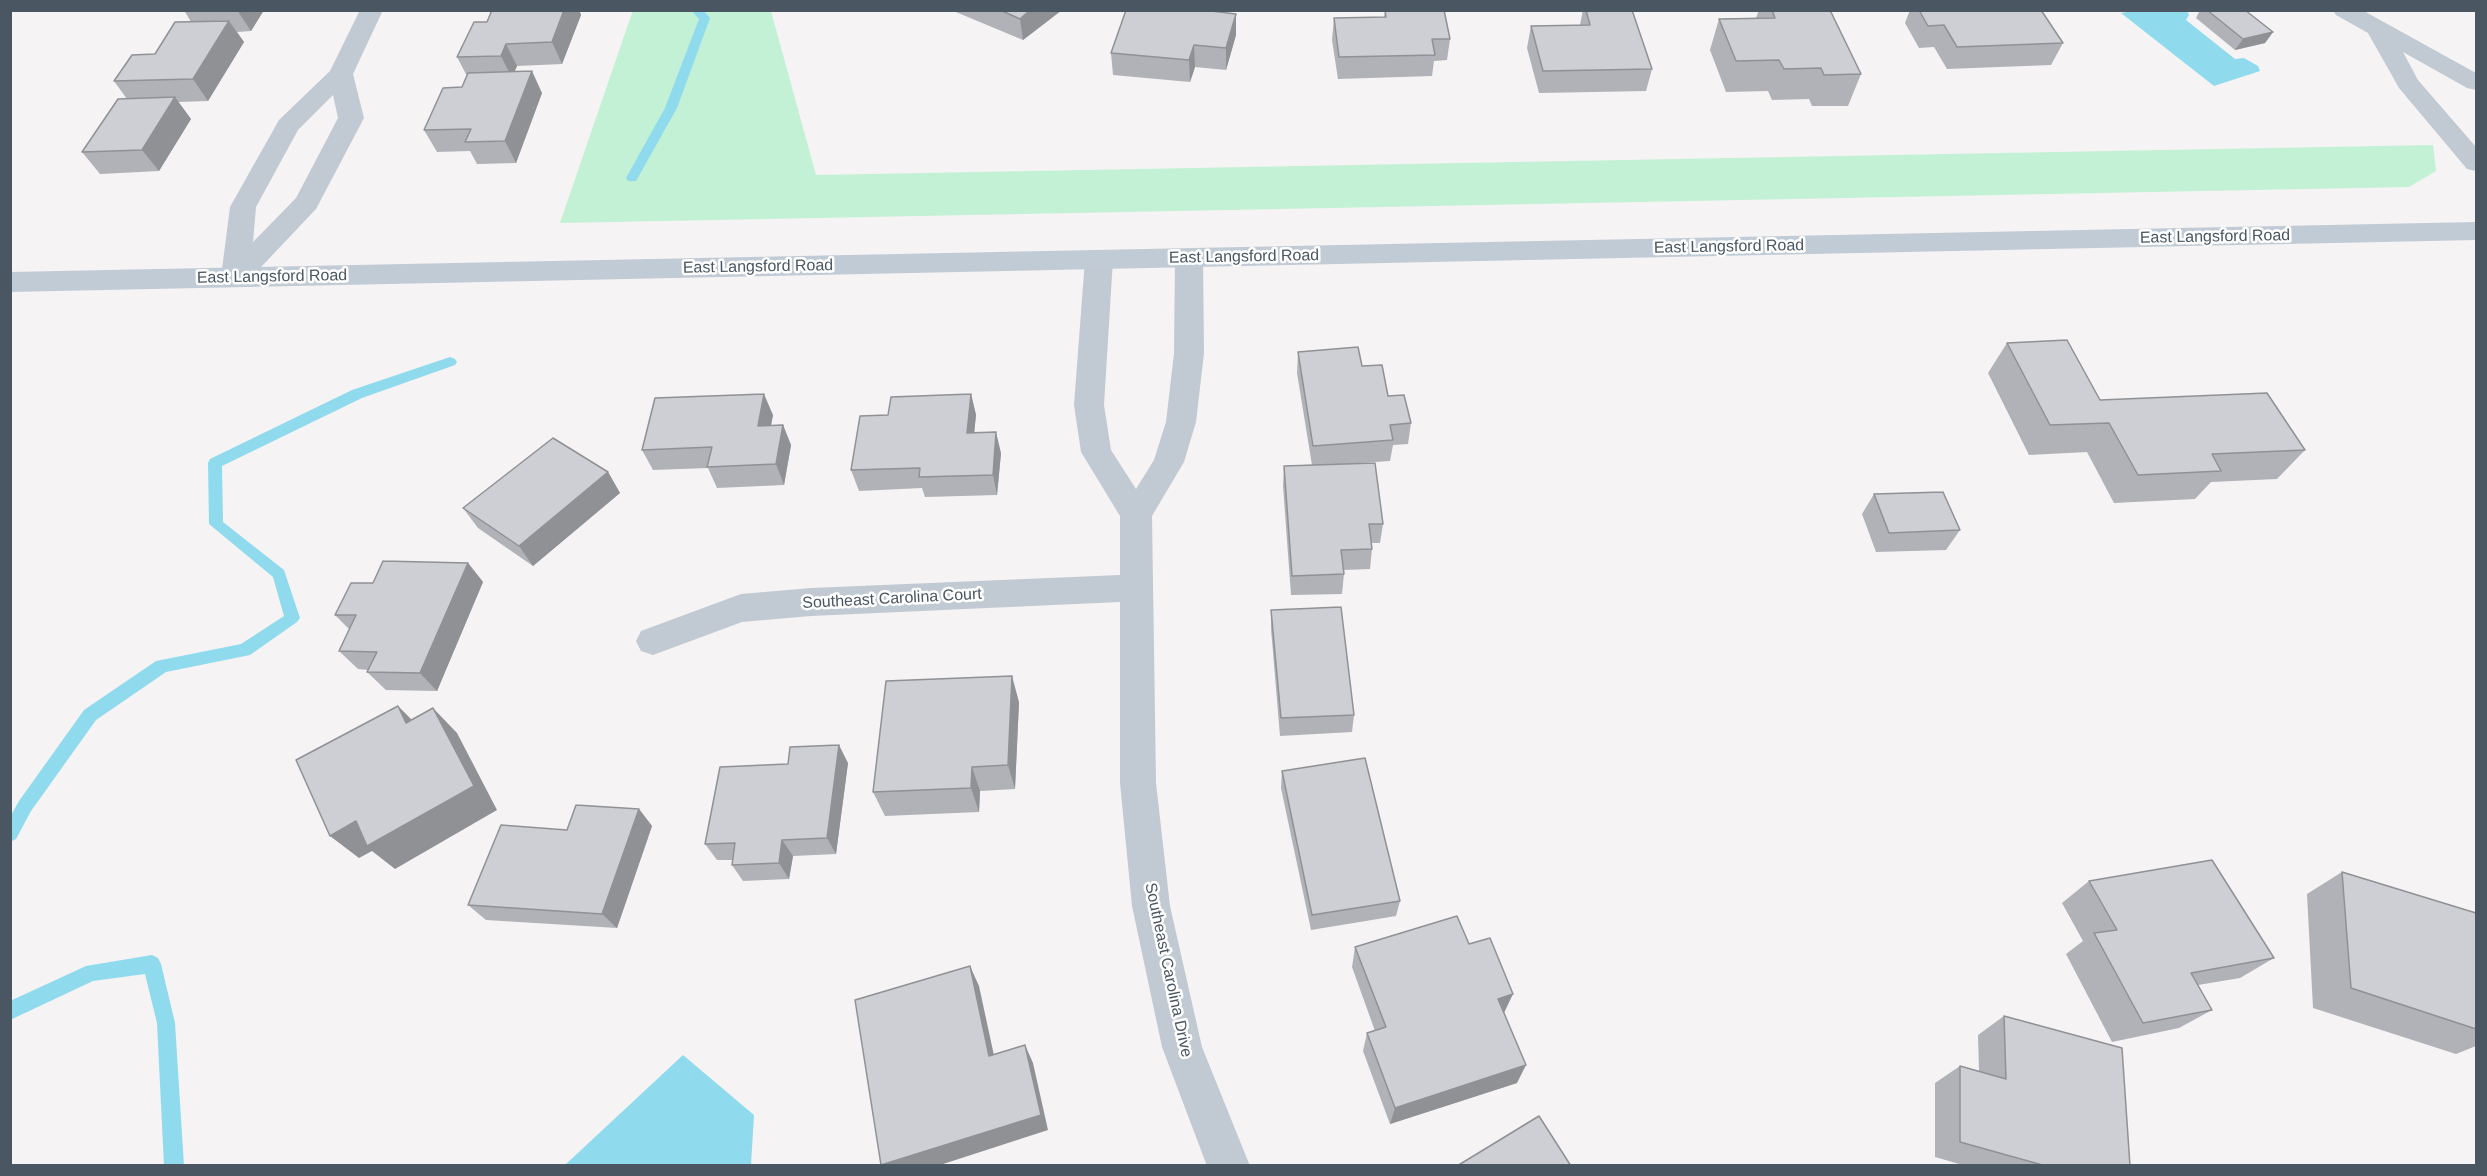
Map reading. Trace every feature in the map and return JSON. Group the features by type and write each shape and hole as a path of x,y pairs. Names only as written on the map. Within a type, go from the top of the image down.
{"street":[{"path":"235,277 243,207 288,126 341,74 372,10"},
{"path":"2344,10 2476,83"},
{"path":"2379,31 2408,83 2476,163"},
{"path":"235,277 307,202 351,118 341,74"},
{"name":"East Langsford Road","path":"10,282 2476,231"},
{"path":"1099,260 1089,405 1096,452 1137,515 1169,462 1181,422 1189,353 1190,258"},
{"name":"Southeast Carolina Drive","path":"1137,515 1138,783 1151,906 1182,1047 1229,1166"},
{"name":"Southeast Carolina Court","path":"653,641 741,608 811,602 1136,588"}],"green space":[{"path":"633,10 771,11 816,175 2433,145 2436,171 2409,187 560,223"}],"water":[{"path":"2187,11 2189,15 2186,20 2235,59 2244,58 2258,66 2260,71 2214,86 2121,13"},
{"path":"683,1055 754,1115 751,1165 565,1165"}],"building":[{"path":"492,10 564,10 552,42 506,44 501,56 457,57 474,22 487,22"},
{"path":"1000,10 1030,10 1020,19"},
{"path":"1126,10 1203,10 1236,14 1226,48 1194,45 1189,60 1111,53"},
{"path":"1385,10 1444,10 1450,39 1432,39 1435,55 1339,57 1334,18 1386,17"},
{"path":"1586,10 1632,10 1652,69 1543,71 1531,26 1590,25"},
{"path":"1772,10 1830,10 1861,74 1824,75 1821,68 1784,69 1779,60 1736,61 1719,19 1775,18"},
{"path":"1919,10 2041,10 2063,43 1957,47 1944,25 1928,26"},
{"path":"2207,10 2245,10 2273,32 2243,39"},
{"path":"229,21 193,79 114,81 132,55 155,54 175,22"},
{"path":"532,71 505,141 465,142 471,129 424,130 443,88 462,87 468,73"},
{"path":"175,97 142,150 82,152 118,99"},
{"path":"2067,340 2100,400 2267,393 2305,450 2212,454 2221,471 2138,475 2109,423 2050,425 2007,343"},
{"path":"1358,347 1362,366 1382,365 1388,396 1404,395 1411,423 1390,425 1393,440 1313,446 1298,352"},
{"path":"764,394 758,426 783,425 776,464 707,467 712,447 642,450 655,398"},
{"path":"971,394 967,433 996,432 993,475 919,477 920,468 851,470 860,416 888,415 891,397"},
{"path":"553,438 608,472 519,546 463,508"},
{"path":"1375,463 1383,524 1369,524 1372,549 1341,550 1344,574 1292,576 1284,466"},
{"path":"1943,492 1960,530 1889,533 1874,494"},
{"path":"383,561 468,563 420,673 367,672 377,652 339,651 356,615 335,615 351,583 373,583"},
{"path":"1341,607 1354,715 1281,718 1271,610"},
{"path":"1012,676 1008,765 972,767 971,788 873,792 886,681"},
{"path":"398,706 406,723 433,708 474,786 367,846 356,821 330,836 296,760"},
{"path":"839,745 827,838 782,840 779,863 732,865 735,843 705,844 720,767 788,764 790,747"},
{"path":"1365,758 1400,901 1312,915 1282,771"},
{"path":"576,805 639,809 602,914 468,905 501,825 567,830"},
{"path":"2212,860 2274,958 2191,973 2212,1010 2143,1023 2094,933 2117,930 2089,881"},
{"path":"2342,872 2476,913 2476,1029 2351,988"},
{"path":"1457,916 1469,944 1490,938 1513,994 1498,999 1526,1065 1395,1108 1367,1033 1386,1027 1355,947"},
{"path":"970,966 989,1056 1025,1045 1041,1115 881,1165 855,1000"},
{"path":"2004,1016 2122,1048 2130,1166 2046,1166 1960,1142 1960,1066 2006,1079"},
{"path":"1539,1116 1571,1166 1457,1166"}],"waterway":[{"path":"632,178 671,108 705,18 696,10"},
{"path":"10,834 25,806 90,715 162,666 245,650 292,618 279,574 216,524 215,463 357,394 450,362"},
{"path":"10,1011 92,972 152,964 166,1023 174,1166"}]}
